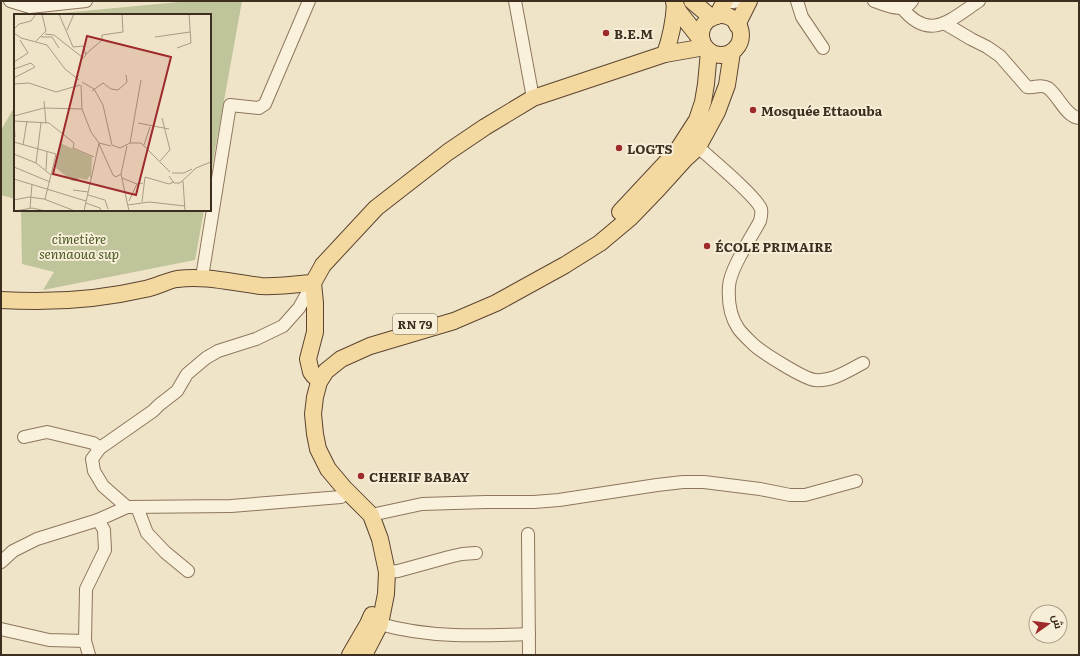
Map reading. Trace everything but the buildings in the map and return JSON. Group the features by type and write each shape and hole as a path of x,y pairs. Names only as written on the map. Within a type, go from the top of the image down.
{"main road":[{"path":"364,655 380,624 386,594 387,572 380,539 371,515 344,488 328,469 318,449 314,434 313,414 314,396 319,382 326,371 341,359 370,346 454,321 496,303 565,265 600,242 631,217 698,147 717,112 727,85 732,52 740,42 741,36 737,25 720,10 692,1"},
{"path":"737,25 749,1"},
{"path":"665,54 674,21 674,3"},
{"path":"674,3 705,46 721,55 732,52"},
{"path":"705,46 701,36 704,25 720,10"},
{"path":"314,376 311,372 308,359 315,332 313,283 324,265 376,208 448,152 508,112 533,98 665,54 705,46"},
{"name":"RN 79","path":"350,655 368,624 374,608 378,582 377,559 369,527 320,471 309,453 303,432 304,413 306,393 314,376 325,360 340,352 367,340 460,309 516,284 593,237 616,217 646,186 676,151 697,120 703,102 706,84 705,46"},
{"path":"1,300 40,302 83,299 147,289 176,280 202,277 262,286 281,287 313,283"}],"street":[{"path":"10,1 30,7 86,1"},
{"path":"202,277 230,105 259,108 266,104 309,1"},
{"path":"515,1 533,98"},
{"path":"720,10 741,1"},
{"path":"797,1 802,17 823,48"},
{"path":"874,1 902,8 908,6 912,1"},
{"path":"902,8 910,18 925,26 939,25 950,21 979,1"},
{"path":"944,23 1000,56 1027,87 1042,86 1049,89 1070,114 1075,118 1079,118"},
{"path":"683,140 698,147 742,187 759,204 761,208 762,214 760,221 730,277 728,297 730,308 737,327 755,346 795,372 814,380 825,380 842,374 863,363"},
{"path":"188,571 165,552 147,533 132,507 103,486 94,471 92,459 100,448 153,411 177,391 187,374 206,358 218,351 239,343 256,339 283,326 299,308 313,283"},
{"path":"24,437 47,432 93,442 100,448"},
{"path":"371,515 422,504 534,502 559,500 657,484 683,482 704,482 760,488 790,495 805,495 856,481"},
{"path":"1,562 14,551 37,539 98,520 132,507 231,506 342,497"},
{"path":"89,655 85,641 86,589 104,550 104,530 98,520"},
{"path":"528,534 529,655"},
{"path":"387,572 398,571 462,554 476,553"},
{"path":"380,624 398,630 444,635 529,634"},
{"path":"1,629 49,640 85,641"}],"green space":[{"path":"190,1 242,1 211,172 211,14 51,14"},
{"path":"14,108 14,199 1,195 1,130"},
{"name":"cimetière sennaoua sup","path":"21,211 204,211 195,260 43,290 54,272 22,264"}],"place":[{"name":"B.E.M","path":"606,33"},
{"name":"Mosquée Ettaouba","path":"753,110"},
{"name":"LOGTS","path":"619,148"},
{"name":"ÉCOLE PRIMAIRE","path":"707,246"},
{"name":"CHERIF BABAY","path":"361,476"}]}
